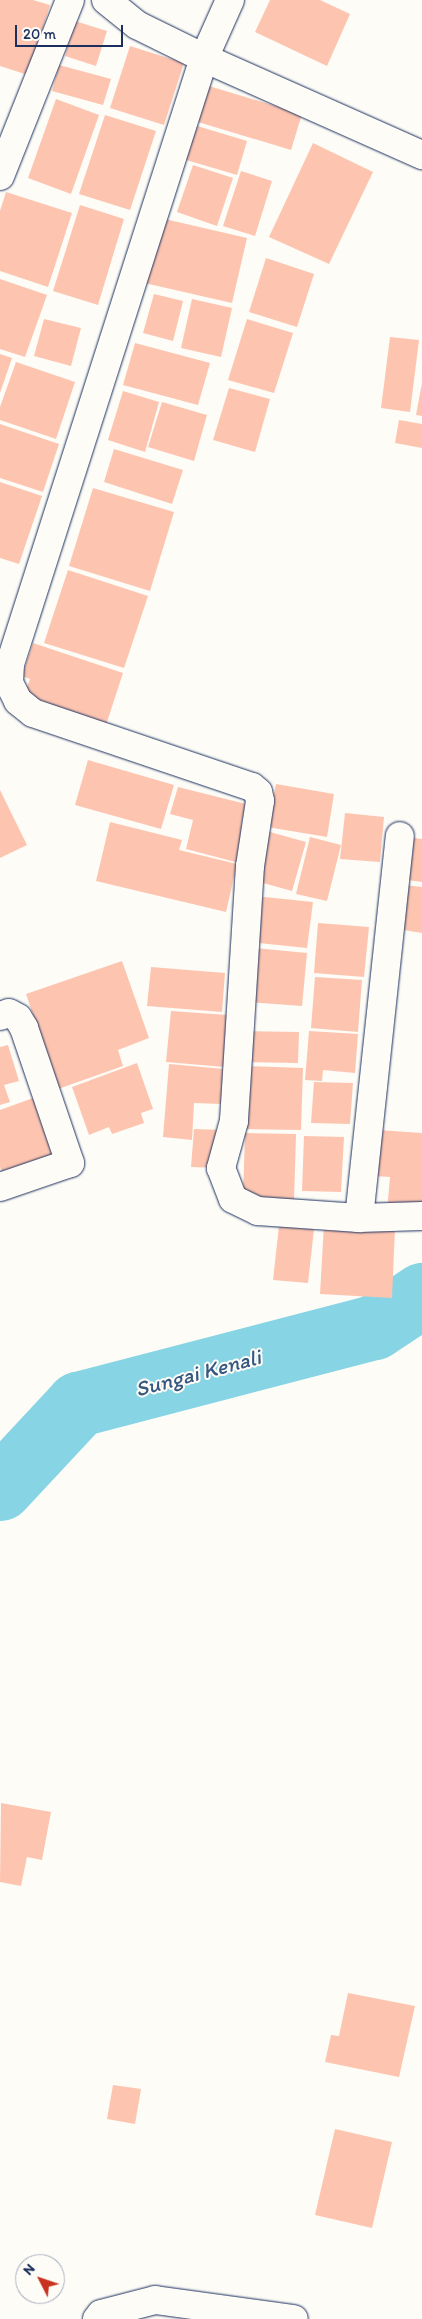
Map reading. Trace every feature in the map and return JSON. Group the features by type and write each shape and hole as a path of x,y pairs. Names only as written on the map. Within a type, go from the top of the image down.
{"street":[{"path":"0,176 70,0"},
{"path":"106,0 137,25 204,58 422,155"},
{"path":"230,0 204,58 5,656 9,683 18,701 33,713 252,787 258,792 260,801 250,866 234,1121 221,1168 233,1199 258,1211 359,1218 422,1216"},
{"path":"359,1218 400,836"},
{"path":"0,1016 9,1013 18,1018 24,1028 70,1163 0,1187"},
{"path":"98,2319 101,2314 155,2300 294,2319"}],"building":[{"path":"0,0 33,0 50,5 28,75 0,66"},
{"path":"270,0 320,0 350,14 327,66 255,32"},
{"path":"75,21 107,31 96,66 65,56"},
{"path":"130,46 184,63 164,125 110,108"},
{"path":"59,65 111,79 103,105 52,91"},
{"path":"209,86 302,114 291,150 198,122"},
{"path":"56,99 99,115 71,194 28,178"},
{"path":"105,115 156,131 130,210 79,194"},
{"path":"194,125 247,141 237,175 183,159"},
{"path":"313,143 373,172 329,264 269,237"},
{"path":"193,165 233,178 217,226 177,212"},
{"path":"241,171 272,181 255,236 223,226"},
{"path":"6,192 72,213 48,287 0,271 0,211"},
{"path":"80,205 124,219 98,305 53,291"},
{"path":"156,217 247,238 232,303 140,282"},
{"path":"266,258 314,274 297,327 249,312"},
{"path":"0,279 47,295 25,357 0,349"},
{"path":"154,294 183,301 173,341 143,333"},
{"path":"192,299 232,308 221,357 181,348"},
{"path":"44,319 81,328 71,366 34,356"},
{"path":"247,319 293,333 274,393 228,380"},
{"path":"390,337 419,340 410,412 381,408"},
{"path":"135,343 210,363 198,405 123,385"},
{"path":"0,354 12,358 0,393"},
{"path":"16,362 75,382 56,439 0,420 0,407"},
{"path":"422,383 422,416 416,415"},
{"path":"229,388 270,399 255,452 213,440"},
{"path":"123,391 159,402 145,452 108,440"},
{"path":"162,402 207,415 194,461 148,447"},
{"path":"399,420 422,424 422,448 395,443"},
{"path":"0,424 59,444 43,492 0,478"},
{"path":"114,449 183,470 172,504 104,482"},
{"path":"0,482 42,496 19,564 0,558"},
{"path":"93,488 174,512 150,591 69,566"},
{"path":"68,570 148,596 124,668 44,643"},
{"path":"33,643 123,673 104,731 21,704 30,679 22,676"},
{"path":"88,760 174,785 161,829 75,805"},
{"path":"276,784 334,794 327,837 267,827"},
{"path":"178,787 246,804 241,825 253,827 243,864 186,849 193,820 170,814"},
{"path":"0,790 27,845 0,858"},
{"path":"345,813 384,817 380,862 340,859"},
{"path":"110,822 182,840 179,850 237,864 226,912 96,881"},
{"path":"270,832 306,842 292,891 256,881"},
{"path":"310,837 341,845 327,901 296,894"},
{"path":"405,837 422,839 422,882 400,879"},
{"path":"404,885 422,887 422,933 397,929"},
{"path":"255,896 313,902 307,948 249,942"},
{"path":"318,923 369,927 364,977 314,973"},
{"path":"255,948 307,953 302,1006 249,1002"},
{"path":"122,961 149,1038 118,1050 123,1066 58,1089 26,994"},
{"path":"151,967 225,973 222,1012 147,1006"},
{"path":"315,977 362,980 358,1032 311,1028"},
{"path":"171,1011 228,1015 224,1067 166,1062"},
{"path":"246,1031 299,1032 298,1063 244,1062"},
{"path":"309,1031 358,1034 355,1073 323,1070 322,1081 305,1080"},
{"path":"8,1045 19,1081 4,1085 10,1102 0,1105 0,1047"},
{"path":"137,1063 153,1109 141,1113 144,1123 112,1134 109,1127 89,1135 72,1087"},
{"path":"169,1064 224,1069 221,1104 194,1103 192,1140 163,1137"},
{"path":"244,1066 303,1068 301,1130 242,1129"},
{"path":"314,1082 353,1083 350,1124 311,1123"},
{"path":"33,1098 53,1158 3,1175 0,1167 0,1110"},
{"path":"194,1129 223,1130 220,1168 191,1167"},
{"path":"378,1130 422,1133 422,1213 387,1211 390,1177 375,1176"},
{"path":"245,1133 296,1134 294,1200 243,1198"},
{"path":"304,1136 344,1137 341,1192 302,1191"},
{"path":"324,1224 395,1228 392,1298 320,1294"},
{"path":"279,1226 314,1229 308,1283 273,1280"},
{"path":"1,1803 51,1812 42,1860 27,1857 21,1886 0,1882"},
{"path":"348,1993 415,2006 399,2077 325,2062 331,2035 339,2036"},
{"path":"113,2085 141,2089 135,2124 107,2119"},
{"path":"335,2129 392,2142 372,2228 315,2215"}],"waterway":[{"name":"Sungai Kenali","path":"0,1488 78,1404 374,1327 422,1295"}]}
